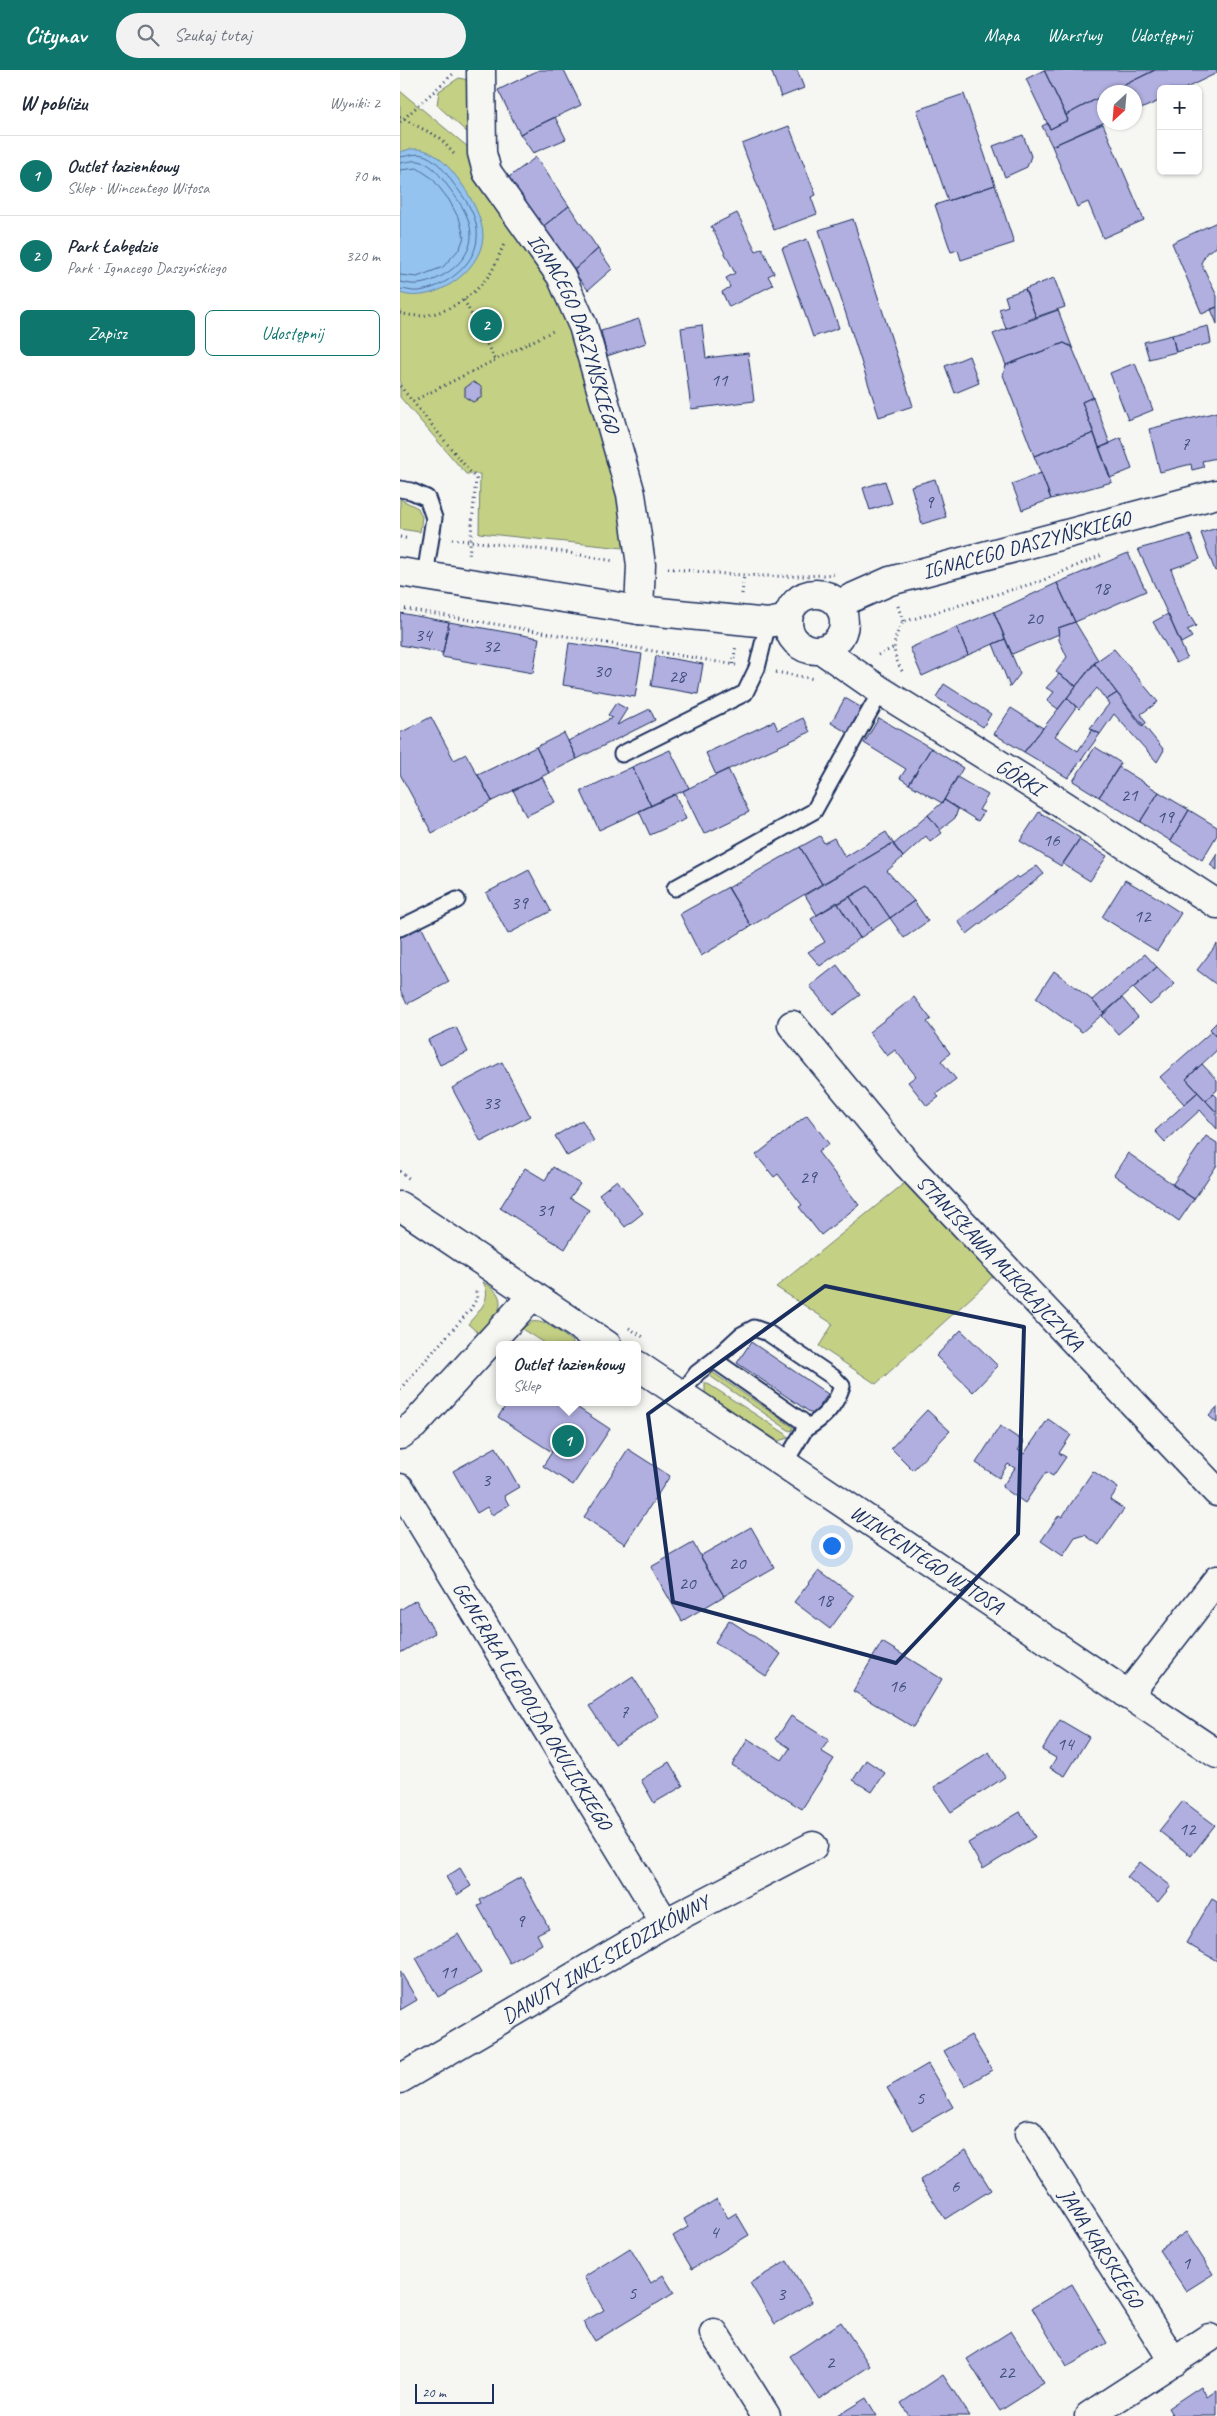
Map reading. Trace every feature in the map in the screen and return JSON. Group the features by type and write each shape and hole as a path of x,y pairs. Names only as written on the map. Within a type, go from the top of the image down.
{"street":[{"name":"IGNACEGO DASZYŃSKIEGO","path":"481,70 482,152 487,172 561,276 583,326 630,494 641,565 640,610"},
{"name":"IGNACEGO DASZYŃSKIEGO","path":"838,604 890,581 1217,494"},
{"path":"413,574 640,610 778,621 797,644 805,648 822,650 831,646 844,632 843,612 831,598 822,594 803,597 778,621"},
{"name":"GÓRKI","path":"822,650 881,691 1031,784 1217,904"},
{"name":"STANISŁAWA MIKOŁAJCZYKA","path":"792,1025 908,1164 1217,1492"},
{"path":"400,1206 601,1341"},
{"path":"400,1436 414,1425 533,1295"},
{"name":"WINCENTEGO WITOSA","path":"641,1368 1217,1754"},
{"name":"GENERAŁA LEOPOLDA OKULICKIEGO","path":"400,1488 665,1923"},
{"path":"1128,1695 1217,1580"},
{"name":"DANUTY INKI-SIEDZIKÓWNY","path":"400,2079 665,1923 814,1846"},
{"name":"JANA KARSKIEGO","path":"1029,2134 1174,2362"},
{"path":"714,2333 766,2416"},
{"path":"1089,2416 1209,2338"}],"lane":[{"path":"400,478 406,490 427,498 434,518 413,574"},
{"path":"622,754 744,693 778,621"},
{"path":"674,888 814,811 881,691"},
{"path":"400,928 457,900"},
{"path":"682,1395 698,1373 741,1335 754,1328 768,1333 833,1377 842,1386 838,1399 818,1422 802,1434 784,1464"},
{"path":"714,1360 802,1421 802,1434"}],"path":[{"path":"458,70 401,119 440,138 458,158"},
{"path":"400,313 417,316 430,314 464,300 471,295 491,273 505,241 503,233"},
{"path":"464,300 495,360"},
{"path":"413,401 561,327"},
{"path":"400,386 476,479 466,582"},
{"path":"895,635 903,622 1041,581 1104,554"},
{"path":"741,602 744,575"},
{"path":"400,608 733,664 822,681 893,648"},
{"path":"733,664 737,636"},
{"path":"400,1389 470,1310 477,1298 476,1290 471,1285"}],"highlighted area":[{"path":"825,1286 1024,1327 1018,1534 896,1663 673,1602 648,1414"}],"green space":[{"path":"459,78 468,80 469,134 437,105 439,91"},
{"path":"400,91 474,152 566,306 633,549 479,533 480,474 466,474 400,397"},
{"path":"400,499 418,508 422,517 420,532 400,529"},
{"path":"912,1177 1001,1266 985,1285 876,1384 819,1346 833,1324 776,1287"},
{"path":"483,1282 498,1294 500,1308 483,1337 468,1324 486,1299 486,1288"},
{"path":"531,1322 542,1323 572,1341 541,1341 522,1329"},
{"path":"712,1372 793,1427 793,1430 790,1431 710,1376"},
{"path":"705,1382 786,1434 788,1438 778,1441 705,1393"}],"water":[{"path":"410,149 429,152 438,157 447,166 465,189 472,202 482,227 483,237 480,250 474,262 453,283 440,290 413,295 400,293 400,152"}],"building":[{"path":"539,70 564,70 581,105 520,134 498,90"},
{"path":"771,70 797,70 804,88 781,97"},
{"path":"1044,70 1068,120 1050,129 1026,79"},
{"path":"1044,70 1155,70 1124,85 1097,85 1097,99 1066,115"},
{"path":"1155,70 1217,70 1217,73 1192,85 1157,85 1157,102 1142,108 1142,85 1124,85"},
{"path":"964,94 995,185 948,201 917,110"},
{"path":"1097,99 1097,126 1052,146 1042,126 1048,123 1050,129 1068,120 1066,115"},
{"path":"555,117 566,139 533,153 520,134"},
{"path":"789,126 816,195 811,197 817,214 774,230 742,144"},
{"path":"1097,127 1097,130 1106,130 1144,220 1103,238 1088,202 1077,207 1052,146"},
{"path":"1023,135 1031,156 1027,167 1005,177 993,146"},
{"path":"536,157 569,206 541,228 505,180"},
{"path":"995,185 1014,243 961,260 958,250 951,252 935,205"},
{"path":"569,206 598,249 573,271 541,228"},
{"path":"737,213 756,251 762,248 774,273 768,276 773,285 729,307 722,292 730,287 726,278 735,273 711,226"},
{"path":"853,219 913,406 879,417 819,230"},
{"path":"1217,222 1217,247 1207,252 1201,263 1217,296 1217,307 1202,314 1172,243"},
{"path":"807,239 839,328 813,337 782,248"},
{"path":"598,249 612,269 588,290 573,271"},
{"path":"1054,278 1065,307 1036,317 1025,289"},
{"path":"1025,289 1036,317 1006,329 999,309 1008,306 1005,296"},
{"path":"1217,307 1217,324 1211,309"},
{"path":"1058,310 1072,347 1064,343 1006,365 993,334"},
{"path":"639,319 646,343 607,356 601,331"},
{"path":"702,325 706,358 748,353 754,401 691,409 681,328"},
{"path":"1208,326 1211,343 1176,352 1172,335"},
{"path":"1172,335 1176,352 1149,359 1144,342"},
{"path":"1064,343 1072,347 1093,397 1082,402 1094,433 1034,456 1003,375 1006,365"},
{"path":"969,356 979,383 955,393 945,366"},
{"path":"1135,363 1153,410 1128,420 1110,373"},
{"path":"473,382 482,387 482,397 473,402 465,397 465,388"},
{"path":"1093,397 1110,444 1099,448 1082,402"},
{"path":"1217,412 1217,458 1202,461 1204,467 1192,470 1191,464 1160,472 1149,429"},
{"path":"1094,433 1112,482 1051,499 1034,456"},
{"path":"1121,438 1132,469 1110,478 1099,448"},
{"path":"1041,473 1051,499 1022,510 1012,484"},
{"path":"935,479 946,517 922,524 911,486"},
{"path":"885,481 892,503 870,510 863,488"},
{"path":"1217,528 1217,570 1215,571 1201,533"},
{"path":"1190,535 1200,559 1171,569 1189,617 1196,626 1187,630 1192,637 1181,643 1138,549"},
{"path":"1128,553 1146,591 1075,622 1057,583"},
{"path":"1057,583 1075,622 1058,628 1059,634 1012,654 994,612"},
{"path":"994,612 1005,639 968,655 957,627"},
{"path":"400,613 449,622 443,653 400,645"},
{"path":"1168,614 1187,658 1176,663 1153,622"},
{"path":"449,622 539,638 533,673 442,657"},
{"path":"1075,622 1098,660 1076,686 1056,672 1067,657 1059,640 1058,628"},
{"path":"957,627 968,655 922,676 910,648"},
{"path":"1005,639 1020,674 1010,687 993,644"},
{"path":"569,643 642,654 635,697 563,685"},
{"path":"1114,649 1158,702 1141,714 1146,723 1142,726 1094,663"},
{"path":"656,656 703,664 698,694 651,686"},
{"path":"1094,663 1117,693 1106,700 1097,688 1079,709 1067,698"},
{"path":"1059,674 1076,686 1058,709 1047,701 1054,692 1046,688"},
{"path":"944,684 991,714 983,727 936,697"},
{"path":"1117,693 1164,750 1157,762 1114,714 1100,734 1090,728 1109,704 1106,700"},
{"path":"845,698 862,708 848,733 831,723"},
{"path":"1067,698 1076,707 1055,736 1078,751 1092,730 1100,734 1068,778 1024,752"},
{"path":"616,703 627,709 617,725 650,709 655,720 577,759 568,741 612,718 608,715"},
{"path":"1011,708 1043,728 1024,752 994,734"},
{"path":"431,717 454,760 466,754 492,801 432,833 400,774 400,733"},
{"path":"803,718 810,732 716,775 706,753 774,721 778,730"},
{"path":"879,718 931,748 909,784 900,778 906,769 864,743"},
{"path":"564,733 577,759 549,773 536,747"},
{"path":"536,747 549,773 492,801 478,775"},
{"path":"1095,747 1121,763 1099,797 1073,781"},
{"path":"931,748 963,768 942,803 909,784"},
{"path":"670,750 689,788 651,806 632,767"},
{"path":"632,767 651,806 599,830 581,791"},
{"path":"1119,767 1159,792 1140,822 1099,797"},
{"path":"728,769 749,812 704,834 683,791"},
{"path":"542,777 555,802 526,816 513,790"},
{"path":"957,777 988,795 979,810 984,812 978,821 944,800"},
{"path":"1159,792 1189,810 1171,841 1140,822"},
{"path":"675,794 686,819 650,835 639,811"},
{"path":"945,800 958,809 955,818 940,830 928,815"},
{"path":"1189,810 1217,827 1217,835 1202,860 1171,841"},
{"path":"1039,812 1080,838 1061,866 1020,841"},
{"path":"928,815 942,833 930,842 926,836 903,857 893,845"},
{"path":"886,832 893,843 822,884 800,847 820,836 824,843 834,838 845,857"},
{"path":"1079,840 1107,856 1090,881 1063,864"},
{"path":"893,843 903,857 887,871 914,901 890,918 868,886 817,915 805,895"},
{"path":"800,847 822,884 751,926 728,888"},
{"path":"1217,854 1217,870 1210,865"},
{"path":"1037,866 1044,874 967,934 958,921 1017,876 1019,878"},
{"path":"529,870 551,911 508,934 486,893"},
{"path":"1125,880 1142,888 1181,913 1157,951 1102,917"},
{"path":"868,886 890,918 872,930 850,897"},
{"path":"728,887 751,926 701,956 680,914"},
{"path":"850,897 872,930 860,938 838,904"},
{"path":"914,901 928,921 904,938 890,918"},
{"path":"837,902 860,938 820,966 808,952 825,942 811,919"},
{"path":"421,926 449,982 407,1004 400,990 400,937"},
{"path":"1217,944 1217,985 1197,970"},
{"path":"1145,954 1157,967 1104,1013 1092,1000"},
{"path":"837,965 860,995 833,1015 810,986"},
{"path":"1157,967 1175,984 1150,1005 1133,988"},
{"path":"1054,971 1092,1000 1104,1013 1082,1032 1036,998"},
{"path":"914,997 931,1019 927,1022 950,1053 941,1061 956,1079 936,1094 939,1097 927,1106 908,1082 916,1076 895,1050 887,1056 869,1032"},
{"path":"1122,998 1138,1017 1118,1034 1102,1016"},
{"path":"1217,1022 1217,1037 1210,1029"},
{"path":"456,1027 468,1052 440,1065 428,1040"},
{"path":"1212,1031 1217,1037 1217,1050 1186,1079 1198,1092 1184,1104 1160,1077"},
{"path":"502,1062 530,1116 481,1142 452,1088"},
{"path":"1202,1064 1217,1080 1217,1090 1206,1101 1186,1079"},
{"path":"1198,1092 1217,1113 1217,1129 1200,1110 1165,1142 1155,1131"},
{"path":"1213,1093 1217,1097 1217,1113 1206,1101"},
{"path":"807,1115 829,1144 818,1152 859,1205 821,1235 799,1207 802,1205 778,1174 774,1177 756,1155"},
{"path":"582,1120 594,1141 567,1156 555,1136"},
{"path":"1206,1136 1217,1143 1217,1165 1194,1199 1172,1185"},
{"path":"1128,1153 1194,1199 1179,1221 1114,1175"},
{"path":"553,1167 580,1184 570,1198 589,1210 565,1249 500,1208 525,1168 545,1180"},
{"path":"617,1180 643,1213 625,1227 599,1194"},
{"path":"961,1330 998,1366 973,1392 936,1356"},
{"path":"751,1342 828,1394 814,1415 737,1363"},
{"path":"505,1406 575,1406 610,1429 573,1485 543,1466 552,1452 498,1417"},
{"path":"1217,1407 1217,1423 1209,1416"},
{"path":"927,1410 950,1431 913,1470 891,1448"},
{"path":"1048,1419 1071,1435 1059,1453 1066,1457 1053,1476 1046,1472 1025,1503 1002,1487 1015,1468 1008,1464 999,1478 976,1463 1000,1426 1024,1442 1018,1450 1024,1454"},
{"path":"496,1447 519,1487 504,1496 509,1505 492,1515 487,1507 477,1513 453,1471"},
{"path":"628,1449 670,1476 625,1544 584,1517"},
{"path":"1093,1471 1118,1488 1110,1500 1124,1509 1099,1545 1085,1535 1075,1538 1063,1556 1041,1541 1059,1515 1062,1517"},
{"path":"751,1527 774,1567 724,1596 700,1556"},
{"path":"693,1543 724,1596 682,1621 651,1567"},
{"path":"819,1570 854,1596 830,1629 794,1602"},
{"path":"416,1600 435,1633 400,1653 400,1610"},
{"path":"729,1620 781,1654 766,1676 715,1642"},
{"path":"882,1642 942,1679 913,1727 853,1691"},
{"path":"633,1677 659,1717 615,1745 589,1706"},
{"path":"791,1716 829,1740 821,1751 834,1759 802,1809 732,1765 748,1739 782,1760 790,1748 776,1739"},
{"path":"1060,1720 1089,1737 1065,1776 1050,1768 1056,1758 1042,1750"},
{"path":"989,1752 1005,1777 951,1812 934,1787"},
{"path":"866,1760 885,1773 872,1792 853,1780"},
{"path":"669,1762 683,1786 654,1803 641,1780"},
{"path":"1183,1801 1215,1825 1191,1856 1159,1831"},
{"path":"1020,1812 1035,1837 983,1869 968,1843"},
{"path":"1140,1862 1171,1886 1158,1902 1127,1877"},
{"path":"460,1868 471,1886 457,1895 446,1877"},
{"path":"521,1877 549,1928 537,1934 542,1944 510,1963 478,1906 482,1904 480,1900"},
{"path":"1212,1899 1217,1902 1217,1961 1186,1943"},
{"path":"458,1934 481,1973 438,1997 416,1958"},
{"path":"400,1971 417,2000 400,2010"},
{"path":"971,2035 992,2070 965,2086 944,2051"},
{"path":"928,2064 953,2107 912,2130 887,2088"},
{"path":"966,2150 991,2190 945,2219 920,2180"},
{"path":"717,2199 728,2218 736,2213 749,2235 692,2269 673,2236 688,2227 684,2219"},
{"path":"1186,2232 1213,2274 1186,2291 1159,2250"},
{"path":"630,2248 651,2283 663,2275 674,2293 595,2341 583,2322 604,2310 584,2277"},
{"path":"787,2261 812,2302 775,2324 750,2283"},
{"path":"1072,2284 1107,2343 1067,2367 1032,2308"},
{"path":"841,2322 870,2366 819,2399 790,2356"},
{"path":"1011,2331 1044,2383 1000,2411 967,2359"},
{"path":"943,2375 970,2416 909,2416 901,2403"},
{"path":"1201,2386 1207,2397 1217,2390 1217,2416 1173,2416 1168,2408"},
{"path":"866,2398 877,2416 837,2416"}],"place":[{"name":"Park Łabędzie","path":"486,325"},
{"name":"Outlet łazienkowy","path":"568,1441"}]}
